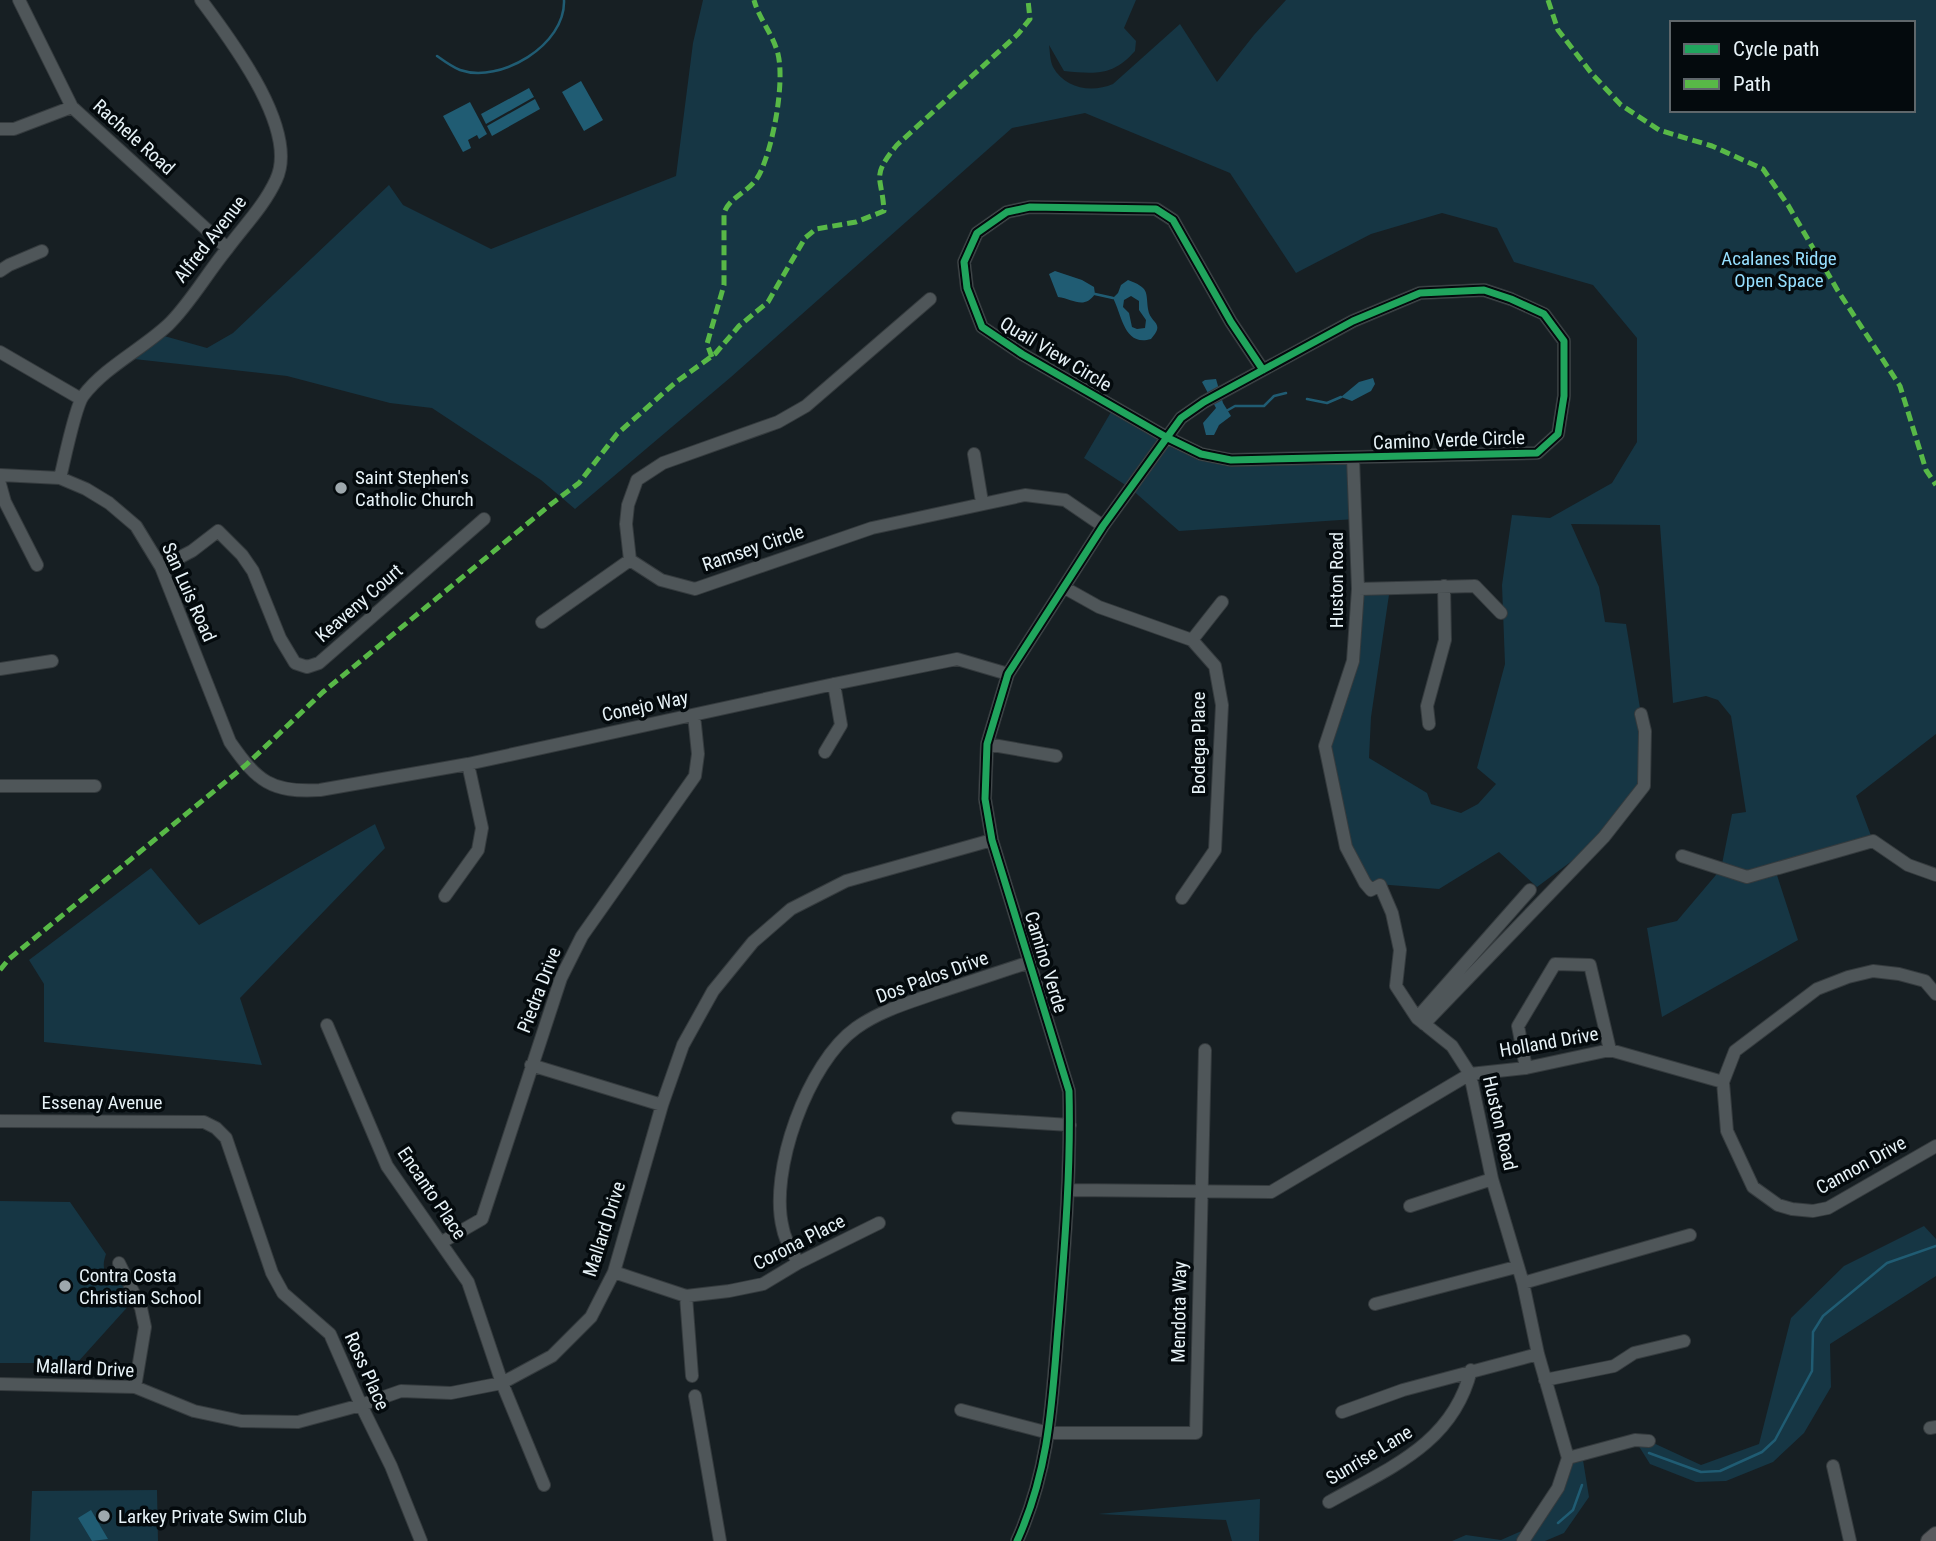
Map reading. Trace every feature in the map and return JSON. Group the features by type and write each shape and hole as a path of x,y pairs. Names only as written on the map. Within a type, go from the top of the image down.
{"main road":[{"path":"1928,1541 1936,1535"}],"street":[{"name":"Rachele Road","path":"19,0 72,107 227,248"},
{"name":"Alfred Avenue","path":"81,398 100,378 169,324 261,206 278,177 279,134 270,108 229,38 201,0"},
{"path":"0,128 14,129 72,107"},
{"name":"Quail View Circle","path":"1166,437 1022,354 982,327 967,288 964,262 977,233 1007,212 1030,206 1156,209 1173,220 1262,370"},
{"path":"0,271 42,251"},
{"name":"Camino Verde Circle","path":"1483,290 1511,299 1544,314 1564,341 1564,396 1558,434 1537,453 1231,460 1201,454 1166,437 1181,418 1262,370 1353,321 1420,293 1483,290"},
{"path":"542,621 630,560 626,524 628,505 637,480 663,463 778,422 806,406 930,299"},
{"path":"0,352 81,398 60,478"},
{"name":"Camino Verde","path":"1017,1541 1031,1511 1041,1479 1049,1433 1070,1190 1069,1091 992,840 985,799 987,744 1008,674 1103,526 1166,437"},
{"path":"974,454 982,502"},
{"name":"Huston Road","path":"1353,458 1358,589 1353,661 1325,746 1346,847 1371,890 1380,885 1392,913 1399,950 1396,986 1420,1021 1452,1046 1470,1074 1492,1179 1516,1267 1523,1283 1538,1353 1568,1458"},
{"name":"San Luis Road","path":"0,475 60,478 109,502 136,526 161,567 230,742 246,765 271,786 288,789"},
{"path":"0,484 5,502 37,565"},
{"name":"Ramsey Circle","path":"630,560 661,580 695,589 872,528 982,502 1025,495 1065,500 1103,526"},
{"name":"Keaveny Court","path":"161,567 192,551 218,531 242,555 253,571 280,638 295,663 307,667 319,663 484,519"},
{"path":"1429,724 1427,706 1445,640 1444,586"},
{"path":"1358,589 1475,586 1501,613"},
{"name":"Bodega Place","path":"1065,587 1099,607 1192,640 1215,666 1222,705 1215,850 1181,898"},
{"path":"1192,640 1222,602"},
{"name":"Conejo Way","path":"288,789 320,790 468,764 957,659 1008,674"},
{"path":"0,669 52,661"},
{"path":"825,752 841,726 834,684"},
{"path":"1420,1021 1604,837 1644,786 1645,731 1641,714"},
{"name":"Piedra Drive","path":"442,1242 482,1219 561,978 582,936 695,776 698,754 694,715"},
{"path":"987,744 1056,756"},
{"path":"445,896 478,850 482,828 468,764"},
{"path":"0,786 95,786"},
{"name":"Mallard Drive","path":"0,1384 135,1387 194,1411 241,1421 298,1422 401,1391 451,1393 502,1383 552,1356 591,1317 614,1272 662,1105 683,1045 713,991 753,942 791,909 846,881 992,840"},
{"path":"1682,856 1747,877 1873,841 1908,865 1936,874"},
{"path":"1420,1021 1530,890"},
{"name":"Dos Palos Drive","path":"798,1263 783,1229 779,1186 793,1130 810,1085 833,1051 856,1028 895,1007 1030,962"},
{"path":"1527,1068 1518,1026 1555,964 1590,965 1610,1050"},
{"path":"1723,1082 1735,1051 1817,989 1872,971 1925,981 1936,994"},
{"name":"Encanto Place","path":"327,1025 387,1166 468,1282 502,1383 544,1485"},
{"name":"Mendota Way","path":"1049,1433 1196,1433 1205,1050"},
{"name":"Holland Drive","path":"1200,1191 1271,1192 1470,1074 1527,1068 1610,1050 1723,1082"},
{"path":"531,1065 662,1105"},
{"name":"Cannon Drive","path":"1723,1082 1727,1131 1754,1187 1778,1205 1813,1211 1828,1208 1936,1146"},
{"path":"958,1118 1070,1125"},
{"name":"Essenay Avenue","path":"0,1121 204,1122"},
{"name":"Ross Place","path":"204,1122 216,1128 226,1138 272,1273 283,1293 330,1334 391,1466 421,1541"},
{"path":"1410,1206 1492,1179"},
{"path":"1070,1190 1200,1191"},
{"name":"Corona Place","path":"614,1272 686,1296 729,1291 763,1284 798,1263 879,1223"},
{"path":"1523,1283 1690,1235"},
{"path":"119,1263 141,1308 145,1327 135,1387"},
{"path":"1375,1304 1516,1267"},
{"path":"686,1296 692,1376"},
{"path":"1545,1380 1614,1366 1634,1353 1684,1341"},
{"path":"1342,1412 1403,1390 1538,1353"},
{"name":"Sunrise Lane","path":"1329,1502 1408,1457 1432,1440 1452,1415 1467,1389 1471,1370"},
{"path":"695,1396 720,1541"},
{"path":"961,1410 1049,1433"},
{"path":"1523,1541 1558,1488 1568,1458 1635,1440 1649,1441"},
{"path":"1833,1466 1850,1541"}],"green space":[{"name":"Acalanes Ridge Open Space","path":"703,0 1136,0 1124,28 1136,41 1135,51 1119,65 1095,73 1064,71 1049,45 1053,67 1064,80 1080,87 1096,88 1113,84 1180,24 1217,82 1286,0 1936,0 1936,734 1856,796 1873,841 1775,869 1798,940 1662,1017 1647,928 1677,921 1721,869 1732,814 1746,812 1731,716 1718,700 1706,696 1673,703 1660,525 1571,524 1599,587 1605,622 1626,624 1641,714 1644,786 1604,837 1537,887 1499,852 1439,889 1365,883 1346,847 1325,746 1353,661 1358,589 1390,588 1371,717 1369,758 1427,793 1431,804 1461,813 1478,804 1496,784 1477,768 1505,664 1502,585 1512,515 1550,518 1612,483 1637,442 1637,338 1593,285 1514,262 1497,228 1442,213 1371,234 1296,273 1230,173 1085,113 1012,128 731,377 575,509 541,480 432,408 390,403 287,376 125,358 157,334 207,348 233,333 389,185 403,205 491,249 676,176 693,43"},
{"path":"1114,407 1201,454 1353,458 1355,519 1179,531 1130,488 1084,458"},
{"path":"375,824 385,848 240,998 262,1065 44,1042 44,984 29,960 151,868 199,925"},
{"name":"Contra Costa Christian School","path":"0,1201 70,1202 106,1254 105,1271 124,1286 132,1302 77,1363 0,1363"},
{"path":"1924,1226 1936,1239 1936,1276 1830,1344 1831,1387 1804,1433 1773,1462 1726,1481 1696,1482 1650,1464 1635,1440 1649,1441 1701,1465 1759,1444 1791,1318 1844,1266"},
{"path":"1582,1454 1589,1497 1564,1533 1545,1541 1452,1541 1466,1535 1501,1540 1533,1526 1568,1458"},
{"path":"157,1490 158,1541 30,1541 32,1491"},
{"path":"1260,1499 1259,1541 1232,1541 1226,1520 1098,1514"}],"shaded area":[{"path":"581,81 603,120 584,131 562,92"},
{"path":"529,88 534,97 486,124 481,114"},
{"path":"535,99 540,109 492,136 487,126"},
{"path":"470,102 487,134 479,139 477,135 468,140 471,148 463,152 443,116"},
{"path":"1055,271 1082,280 1094,287 1095,294 1082,303 1058,297 1049,274"},
{"path":"1128,280 1140,285 1145,291 1149,314 1157,326 1151,339 1135,338 1125,328 1113,298 1121,285","holes":["1131,296 1139,301 1139,310 1146,320 1145,328 1137,329 1132,327 1129,313 1123,307 1124,300"]},
{"path":"1373,378 1375,384 1371,391 1352,401 1341,397 1359,382"},
{"path":"1216,379 1223,403 1231,416 1219,425 1214,435 1206,435 1203,423 1216,408 1202,382"},
{"path":"91,1510 108,1539 92,1541 78,1518"}],"waterway":[{"path":"437,56 457,69 476,73 511,66 543,46 562,17 564,0"},
{"path":"1095,294 1113,298"},
{"path":"1228,410 1235,406 1264,406 1274,396 1286,393"},
{"path":"1307,399 1327,403 1341,397"},
{"path":"1649,1453 1701,1472 1720,1471 1762,1452 1775,1440 1812,1371 1813,1332 1823,1316 1887,1263 1936,1246"},
{"path":"1558,1523 1573,1510 1582,1485"}],"marked path":[{"path":"712,357 707,344 724,285 724,213 731,202 751,186 759,175 769,149 779,98 778,54 754,0"},
{"path":"0,970 9,959 246,765 323,692 579,483 617,434 676,382 715,354 739,326 768,302 805,238 816,229 856,222 884,211 880,177 883,164 897,145 1018,34 1030,19 1028,0"},
{"path":"1548,0 1558,30 1592,74 1621,105 1659,130 1712,146 1763,169 1900,386 1926,470 1936,485"}],"cycle path":[{"path":"1017,1541 1037,1486 1052,1403 1065,1232 1069,1091 992,840 985,799 987,744 1008,674 1103,526 1181,418 1204,402 1353,321 1420,293 1484,290 1544,314 1564,341 1564,396 1558,434 1537,453 1231,460 1201,454 1166,437 1022,354 982,327 967,288 964,262 977,233 1007,212 1030,207 1156,209 1173,220 1231,322 1263,370"}],"place":[{"name":"Saint Stephen's Catholic Church","path":"341,488"},
{"name":"Contra Costa Christian School","path":"65,1286"},
{"name":"Larkey Private Swim Club","path":"104,1516"}]}
